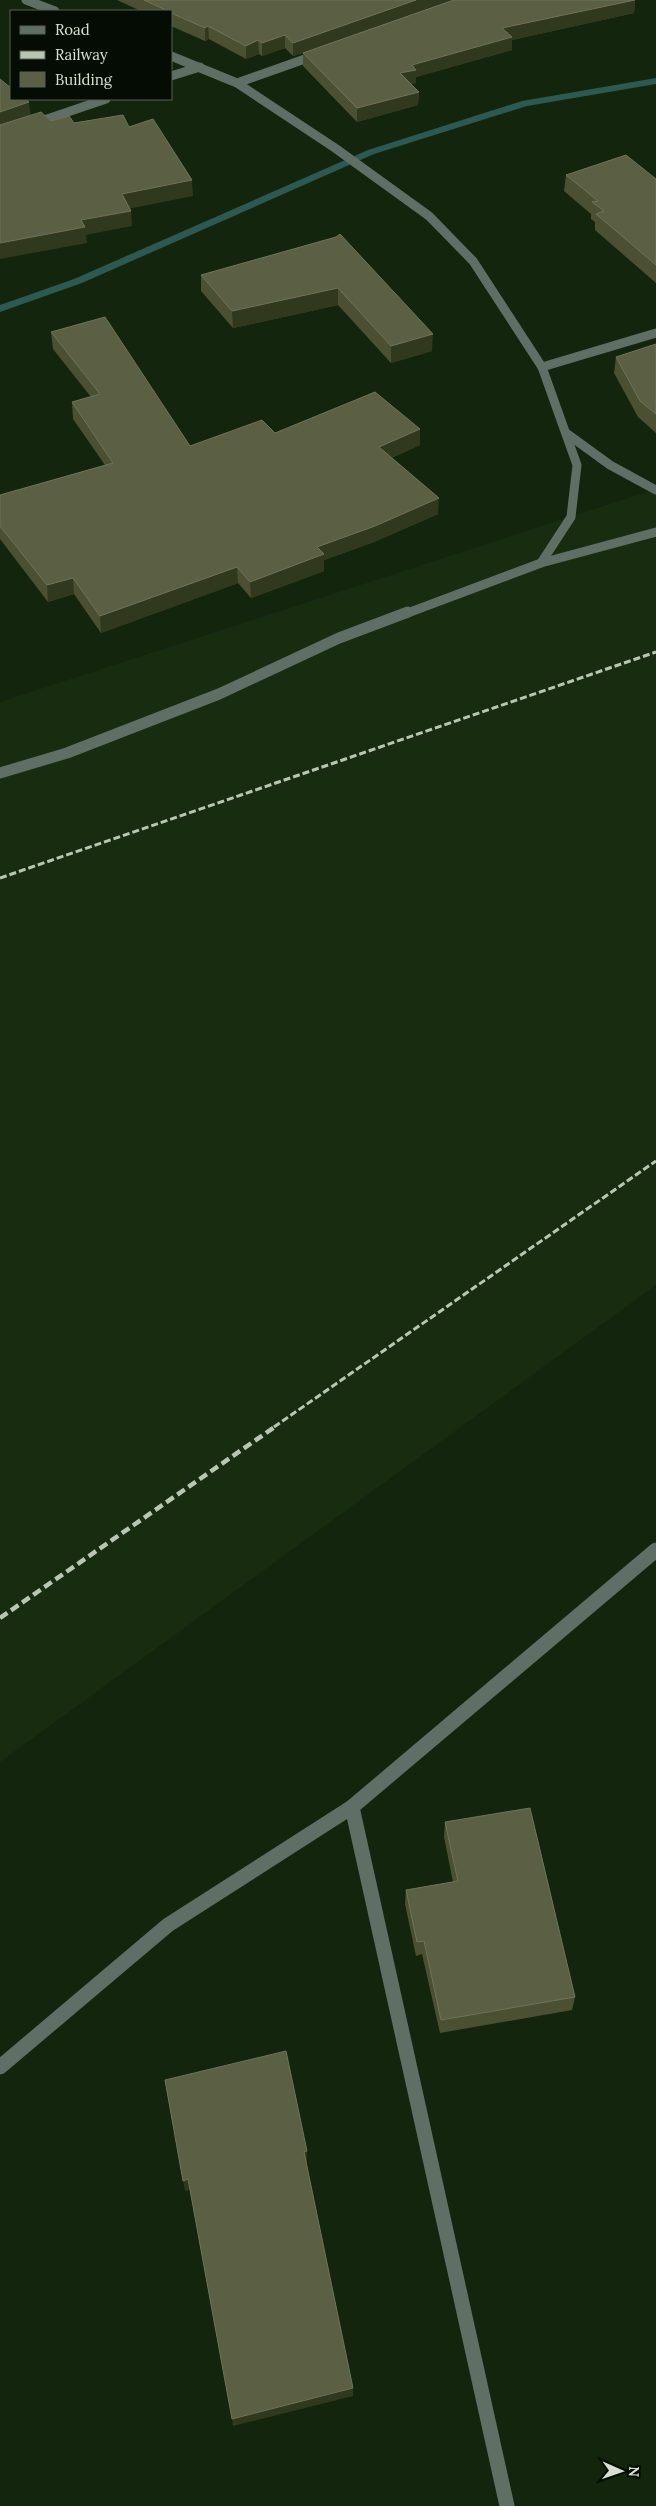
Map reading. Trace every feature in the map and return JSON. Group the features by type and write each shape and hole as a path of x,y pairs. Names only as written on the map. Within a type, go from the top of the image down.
{"street":[{"path":"26,0 52,10"},
{"path":"237,83 331,50"},
{"path":"172,56 237,83 335,148 429,216 473,262 542,367 577,465 572,517 541,563"},
{"path":"172,76 200,67"},
{"path":"0,135 103,100"},
{"path":"542,367 656,333"},
{"path":"566,433 610,464 656,490"},
{"path":"0,773 67,753 219,694 339,638 541,563 656,532"},
{"path":"0,2067 168,1925 352,1807 656,1550"},
{"path":"352,1807 507,2506"}],"shaded area":[{"path":"656,489 656,1285 0,1762 0,702"}],"building":[{"path":"144,0 416,0 293,43 285,35 262,43 258,40 246,46 208,26 205,28 172,13 172,10 166,10"},
{"path":"454,0 635,0 502,28 512,37 412,65 416,70 400,73 419,92 357,108 303,53"},
{"path":"0,79 10,87 10,100 26,100 29,102 0,112"},
{"path":"41,112 51,121 69,116 74,123 123,115 129,127 153,119 192,180 122,194 131,211 81,220 85,227 0,243 0,125"},
{"path":"626,155 656,179 656,265 596,214 604,211 592,202 598,201 566,175"},
{"path":"340,234 433,334 391,346 338,288 232,311 201,275 336,237"},
{"path":"105,317 190,446 262,420 275,433 375,392 420,429 379,447 439,498 375,526 317,547 324,554 250,582 237,567 100,616 73,578 47,585 0,526 0,495 113,463 72,402 100,394 51,332"},
{"path":"656,344 656,414 640,401 616,357"},
{"path":"530,1808 575,1997 441,2020 424,1941 417,1942 406,1890 458,1881 445,1822"},
{"path":"286,2051 307,2151 304,2152 353,2388 232,2419 188,2179 183,2181 165,2080"}],"waterway":[{"path":"0,309 78,281 371,152 525,103 656,81"}],"railway":[{"path":"0,878 656,652"},
{"path":"274,1427 656,1161"},
{"path":"0,1618 276,1426"}]}
